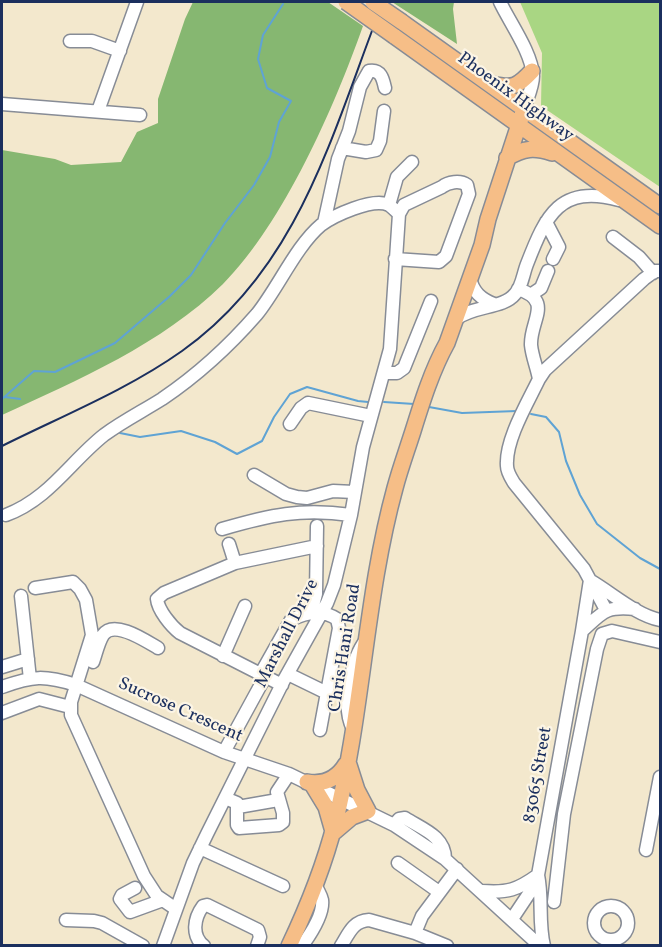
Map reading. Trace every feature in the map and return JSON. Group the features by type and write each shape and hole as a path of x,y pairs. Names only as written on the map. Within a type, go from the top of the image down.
{"main road":[{"name":"Phoenix Highway","path":"346,2 660,226"},
{"name":"Phoenix Highway","path":"374,2 660,206"},
{"path":"489,84 515,87 532,71"},
{"name":"Chris Hani Road","path":"289,945 316,886 341,797 394,488 417,418 456,319 485,236 488,219 524,109"},
{"path":"507,158 519,151 533,148 563,156"},
{"name":"Chris Hani Road","path":"440,356 441,340 474,242 488,219"},
{"path":"348,759 354,781 368,811 352,817 332,834 326,807 310,783 334,778 343,770 348,759"}],"street":[{"path":"98,111 137,2"},
{"path":"500,2 524,48 532,71"},
{"path":"70,41 92,41 120,51"},
{"path":"324,223 338,159 349,131 360,87 369,71 377,71 381,75 385,88"},
{"name":"Chris Hani Road","path":"524,109 531,88 532,71"},
{"path":"2,104 140,115"},
{"path":"342,148 366,152 376,150 380,141 384,111"},
{"path":"389,205 397,177 412,162"},
{"path":"6,515 35,501 102,437 163,398 229,343 258,313 305,244 324,223 350,210 371,204 389,205 399,214 404,205 442,188 446,183 460,182 467,185 468,194 446,256 439,262 395,259"},
{"path":"456,319 467,311 501,304 515,294 539,235 554,211 562,204 583,195 600,195 629,202"},
{"name":"Marshall Drive","path":"163,945 201,848 339,572 361,456 384,374 393,327 399,214"},
{"path":"546,222 559,247 553,259"},
{"path":"606,610 584,569 513,483 507,469 507,454 539,379 563,352 657,272 613,237"},
{"path":"532,294 541,288 548,271"},
{"path":"470,278 478,295 494,304"},
{"path":"518,289 536,298 538,309 531,349 539,379"},
{"path":"384,374 396,373 404,368 430,301"},
{"path":"290,424 301,408 308,404 371,417"},
{"path":"254,475 286,494 297,497 307,498 333,491 354,492"},
{"path":"222,529 259,518 305,511 351,515"},
{"path":"317,526 317,613"},
{"path":"229,544 235,563"},
{"path":"282,685 175,630 157,599 164,593 235,563 317,546"},
{"path":"590,580 635,609 660,620"},
{"name":"83065 Street","path":"512,919 532,889 538,875 590,580"},
{"path":"35,588 73,582 86,600 92,635 79,687"},
{"path":"21,596 30,678"},
{"path":"223,656 245,606"},
{"path":"582,631 606,610 635,609"},
{"path":"224,752 287,625 296,617 317,613 334,617 339,622 320,730"},
{"path":"159,648 131,633 120,630 108,631 102,637 70,707 79,736 151,888 163,900 201,908 207,905 258,930 260,937 256,945"},
{"path":"555,902 564,814 597,649 603,634 612,631 660,642"},
{"path":"2,667 28,659"},
{"path":"288,674 327,693"},
{"name":"Sucrose Crescent","path":"2,687 30,678 53,678 79,687 224,752 289,774 341,797 394,825 445,859 542,945"},
{"path":"2,713 39,699 70,707"},
{"path":"225,798 234,801 238,807 236,821 239,828 279,825 284,817 277,792 289,774"},
{"path":"646,850 660,777"},
{"path":"238,807 278,800"},
{"path":"201,848 284,886"},
{"path":"398,863 439,892"},
{"path":"415,933 422,916 457,869"},
{"path":"482,891 510,891 538,875 542,898 540,929 542,945"},
{"path":"303,945 309,937 321,908 321,897 316,886"},
{"path":"135,888 122,895 120,899 130,912 163,900"},
{"path":"595,930 606,939 616,941 626,930 627,921 623,912 615,907 606,907 598,912 594,921 595,945"},
{"path":"201,908 195,933 196,938 204,945"},
{"path":"66,920 102,923 125,941 143,945"},
{"path":"341,945 354,925 363,920 415,933 447,945"}],"green space":[{"path":"193,2 328,2 363,26 337,92 305,162 267,229 223,284 173,325 146,343 89,374 2,415 2,150 55,159 71,165 121,162 137,132 158,123 158,99"},
{"path":"392,2 454,2 457,44"},
{"path":"520,2 660,2 660,187 541,106 542,53"}],"waterway":[{"path":"2,399 34,371 55,372 115,343 191,275 225,223 254,185 270,157 279,122 291,101 267,88 258,59 263,35 283,4"},
{"path":"120,433 140,437 181,431 215,442 237,454 262,441 274,417 290,394 307,387 368,402"},
{"path":"5,397 20,399"},
{"path":"384,402 414,404"},
{"path":"429,407 462,413 517,411"},
{"path":"531,414 546,417 559,432 566,461 580,495 597,524 640,558 660,569"}],"railway":[{"path":"2,446 94,402 161,365 223,317 257,279 285,237 308,193 329,146 383,2"}]}
